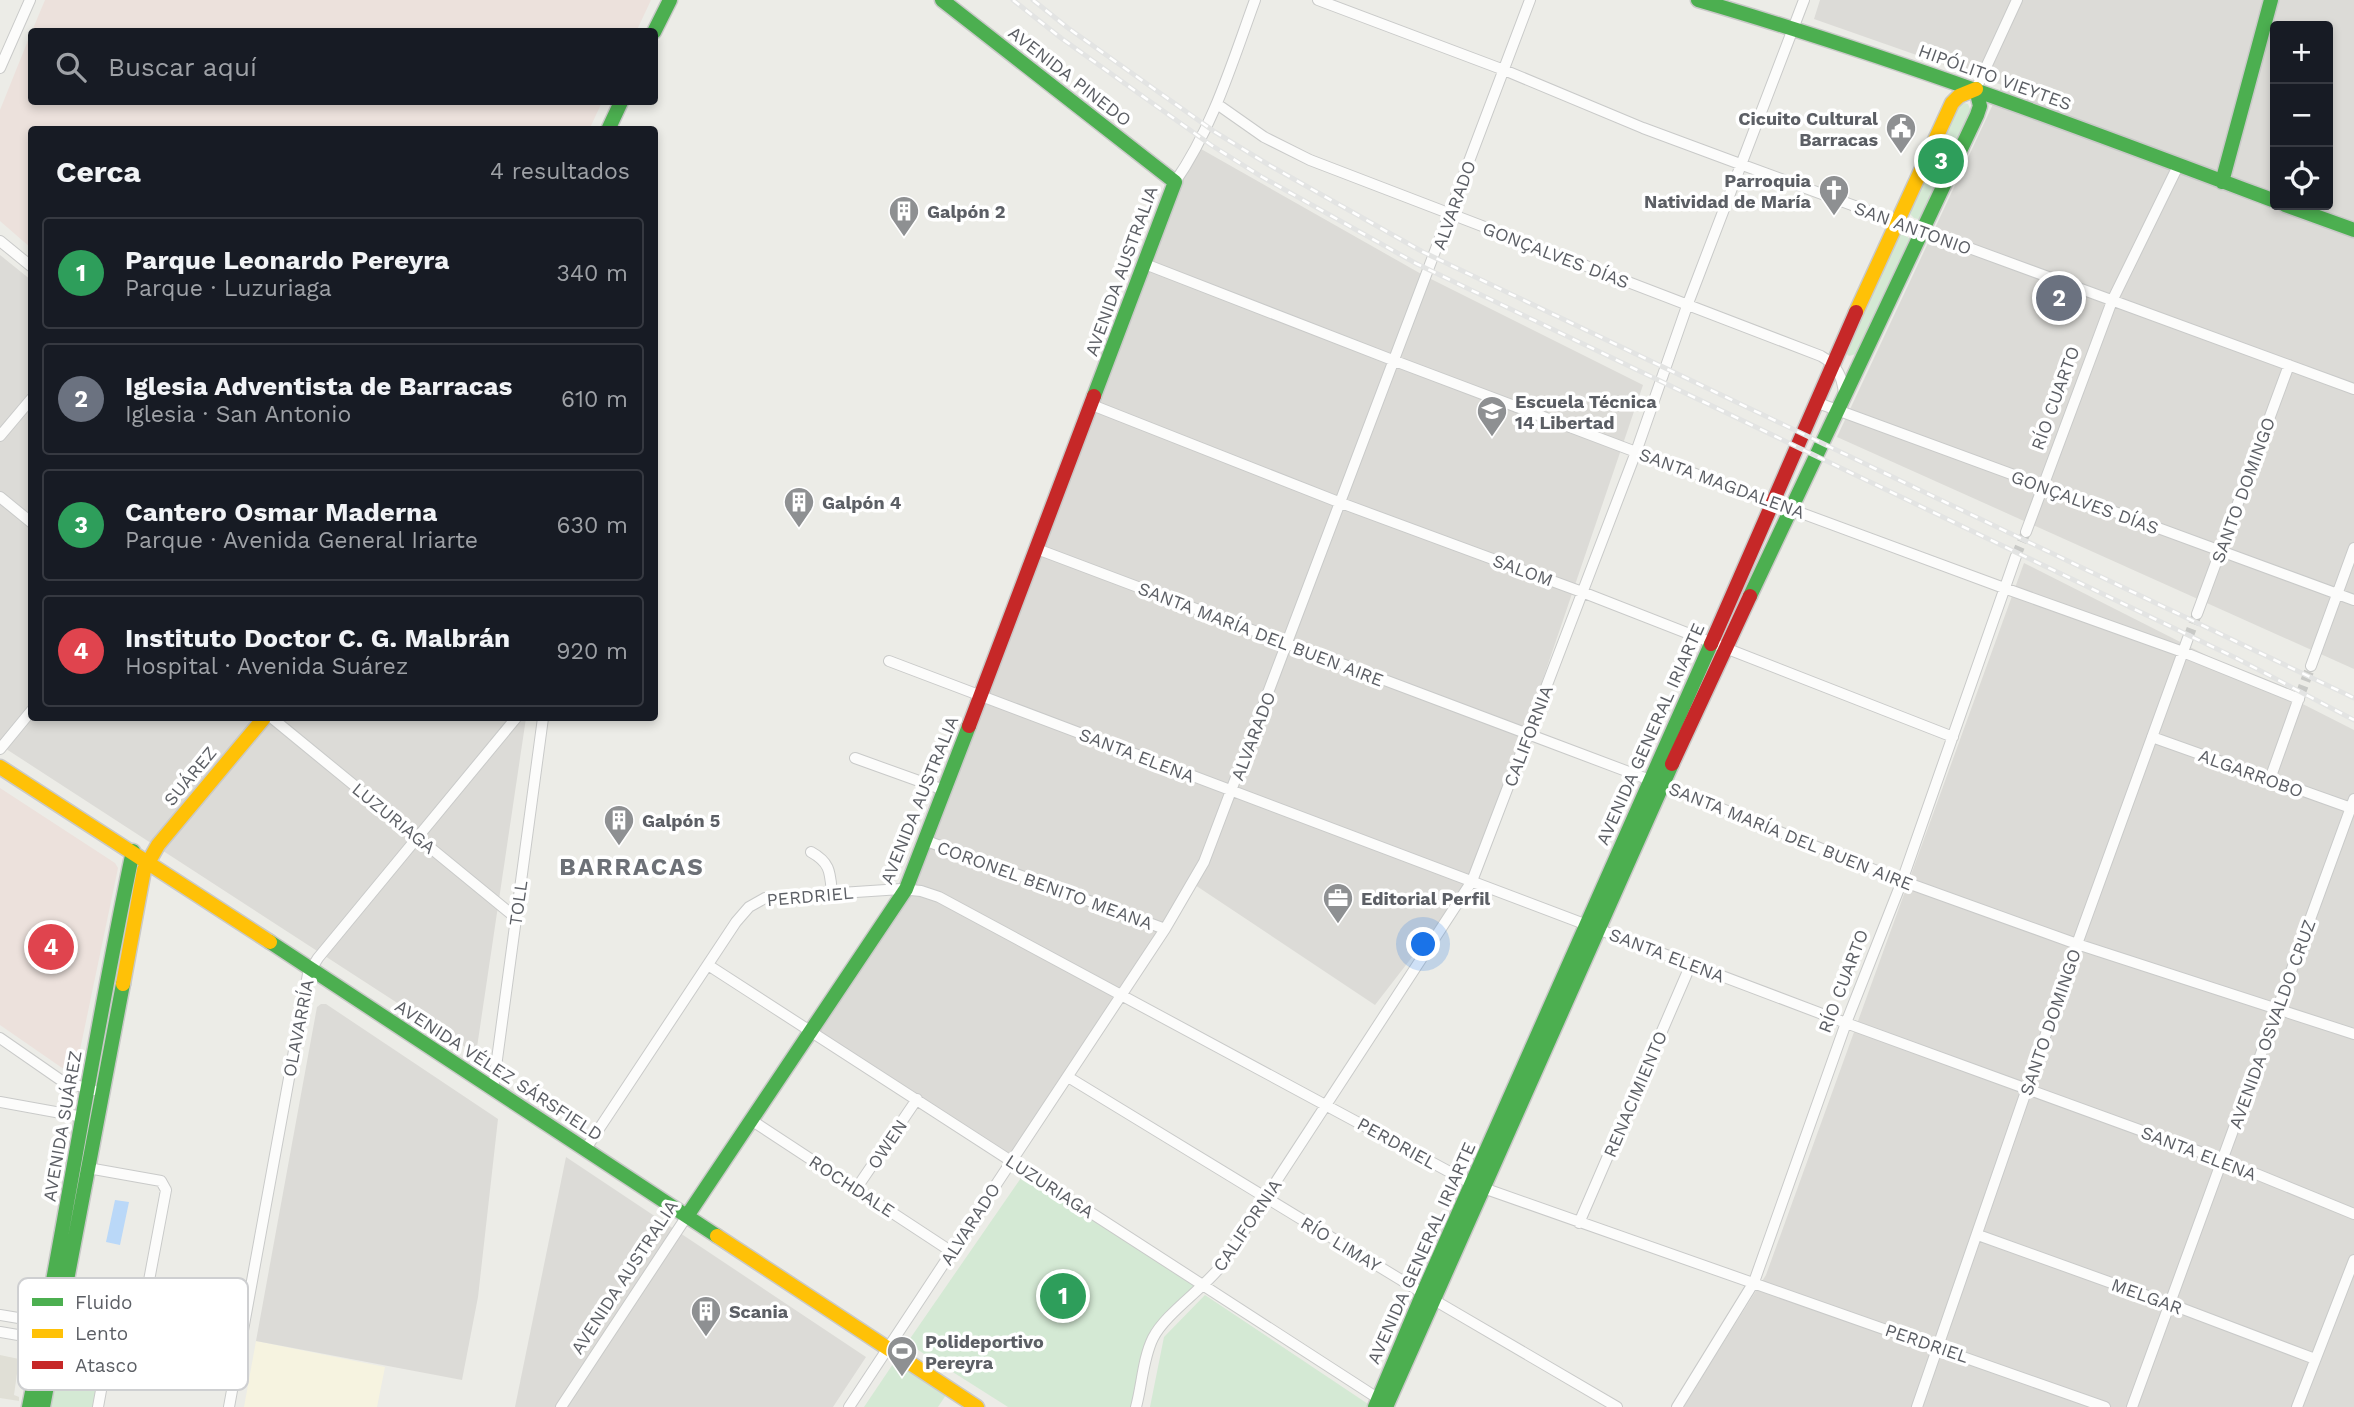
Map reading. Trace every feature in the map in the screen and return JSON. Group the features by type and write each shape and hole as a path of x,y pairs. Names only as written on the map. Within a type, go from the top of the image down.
{"main road":[{"path":"656,28 670,0"},
{"name":"AVENIDA PINEDO","path":"942,0 1175,183"},
{"name":"HIPÓLITO VIEYTES","path":"1698,0 1794,28 1976,89 2270,199"},
{"path":"2222,182 2271,0"},
{"name":"AVENIDA GENERAL IRIARTE","path":"1384,1405 1429,1296 1656,783 1719,646 1792,508 1977,115 1980,106 1976,89 1959,96 1952,103 1833,363 1719,646"},
{"path":"610,126 620,105"},
{"name":"AVENIDA AUSTRALIA","path":"687,1216 906,889 1175,183"},
{"path":"2299,210 2354,230"},
{"name":"SUÁREZ","path":"148,861 158,845 261,721"},
{"name":"AVENIDA VÉLEZ SÁRSFIELD","path":"0,767 148,861 977,1407"},
{"name":"AVENIDA SUÁREZ","path":"63,1278 88,1168 111,956 133,852"},
{"name":"AVENIDA SUÁREZ","path":"59,1278 83,1117 95,1091 140,886 148,861"},
{"name":"AVENIDA SUÁREZ","path":"29,1407 34,1390"}],"street":[{"path":"0,68 30,0"},
{"path":"1175,183 1198,147 1217,104 1255,0"},
{"name":"SAN ANTONIO","path":"1318,0 1504,70 1643,128 2354,389"},
{"name":"ALVARADO","path":"849,1407 1165,929 1204,862 1451,215 1530,0"},
{"name":"CALIFORNIA","path":"1136,1407 1154,1336 1221,1266 1472,881 1529,736 1740,164 1804,0"},
{"name":"AVENIDA GENERAL IRIARTE","path":"1976,89 2017,0"},
{"name":"GONÇALVES DÍAS","path":"1217,104 1258,134 1287,150 1821,356 1833,363"},
{"name":"RÍO CUARTO","path":"2026,532 2112,301 2178,166"},
{"path":"0,241 28,264"},
{"name":"SANTA MAGDALENA","path":"1145,264 1636,452 2300,697 2270,779"},
{"path":"1833,363 1842,380 1844,393"},
{"name":"SANTO DOMINGO","path":"2197,614 2288,365"},
{"path":"0,436 28,403"},
{"name":"GONÇALVES DÍAS","path":"1818,403 2354,600"},
{"name":"SALOM","path":"1092,405 1953,737"},
{"path":"0,497 28,520"},
{"path":"2311,666 2354,548"},
{"name":"SANTA MARÍA DEL BUEN AIRE","path":"1037,549 1656,783 1902,881 2077,944 2354,1034"},
{"name":"RÍO CUARTO","path":"1677,1407 1754,1282 1846,1024 1902,881 2016,556"},
{"name":"SANTO DOMINGO","path":"1917,1407 1978,1235 2026,1088 2188,638"},
{"name":"SANTA ELENA","path":"889,662 1846,1024 2222,1160 2354,1214"},
{"path":"0,749 28,715"},
{"name":"LUZURIAGA","path":"276,721 516,918"},
{"name":"OLAVARRÍA","path":"248,1302 310,969 514,721"},
{"name":"TOLL","path":"493,1089 543,721"},
{"name":"ALGARROBO","path":"2152,737 2270,779 2352,804"},
{"path":"855,758 944,790"},
{"name":"AVENIDA OSVALDO CRUZ","path":"2133,1407 2352,804"},
{"name":"CORONEL BENITO MEANA","path":"924,840 1165,929"},
{"path":"811,852 829,867 832,894"},
{"name":"PERDRIEL","path":"708,965 749,907 765,898 906,889 927,892 1478,1187 1938,1346 2105,1407"},
{"name":"RENACIMIENTO","path":"1579,1223 1691,964"},
{"path":"585,1150 708,965"},
{"name":"LUZURIAGA","path":"708,965 812,1030 1384,1405"},
{"path":"0,1038 62,1081 95,1091"},
{"name":"RÍO LIMAY","path":"1068,1077 1265,1198 1617,1407"},
{"name":"OWEN","path":"856,1189 918,1099"},
{"path":"0,1102 83,1117"},
{"name":"ROCHDALE","path":"751,1120 952,1252"},
{"path":"88,1168 160,1181 166,1190 149,1278"},
{"name":"AVENIDA AUSTRALIA","path":"561,1407 687,1216"},
{"name":"MELGAR","path":"1978,1235 2315,1359"},
{"path":"2297,1407 2354,1260"},
{"path":"0,1315 18,1318"},
{"path":"0,1332 18,1335"}],"shaded area":[{"path":"45,0 651,0 638,28 33,28"},
{"path":"1820,0 2354,0 2354,669 1837,437 2002,85 1814,19"},
{"path":"28,40 28,105 601,105 591,126 28,126 28,245 0,221 0,110"},
{"path":"1194,145 1423,275 1643,385 1477,873 1375,1005 1192,883 1011,1161 819,1033 912,875"},
{"path":"0,255 28,278 28,721 526,721 476,1054 0,745"},
{"path":"2024,563 2354,730 2354,1407 1683,1407 1766,1275"},
{"path":"0,788 115,863 118,868 76,1069 68,1072 0,1025"},
{"path":"326,1004 498,1119 478,1297 462,1380 256,1341 317,1007"},
{"path":"566,1157 866,1357 833,1407 515,1407"},
{"path":"256,1341 385,1367 377,1407 244,1407"},
{"path":"0,1355 18,1359 14,1395 19,1397 19,1401 0,1398"}],"green space":[{"path":"1958,104 1968,104 1972,114 1921,220 1914,218 1910,214 1911,208"},
{"path":"1899,235 1910,239 1856,354 1849,356 1846,348"},
{"path":"1023,1175 1196,1286 1152,1328 1136,1403 1132,1407 1008,1407 907,1343"},
{"path":"1205,1295 1371,1407 1150,1407 1164,1337"},
{"name":"Polideportivo Pereyra","path":"895,1361 946,1395 938,1407 864,1407"},
{"path":"54,1390 97,1390 94,1407 51,1407"}],"water":[{"path":"115,1200 129,1202 120,1245 106,1242"}],"tunnel":[{"path":"2016,556 2026,532"},
{"path":"2188,638 2197,614"},
{"path":"2300,695 2311,666"}],"railway":[{"path":"1013,0 1061,38 1211,145 1262,177 1417,264 2238,659 2354,720"},
{"path":"1033,0 1068,28 1215,132 1423,252 2354,698"}],"traffic: fast":[{"path":"656,28 670,0"},
{"path":"942,0 1175,182 1094,396"},
{"path":"1698,0 1916,70 2270,199"},
{"path":"2222,182 2271,0"},
{"path":"1750,596 1977,115 1980,106 1976,89"},
{"path":"610,126 620,105"},
{"path":"2299,210 2354,230"},
{"path":"1375,1407 1711,644"},
{"path":"687,1216 906,889 969,726"},
{"path":"1386,1407 1672,764"},
{"path":"53,1278 133,851"},
{"path":"270,942 717,1236"},
{"path":"67,1278 123,984"},
{"path":"29,1407 32,1390"},
{"path":"43,1407 46,1390"}],"traffic: slow":[{"path":"1856,312 1952,103 1959,96 1976,89"},
{"path":"123,984 144,870 158,845 261,721"},
{"path":"0,767 270,942"},
{"path":"717,1236 977,1407"}],"traffic: jam":[{"path":"1711,644 1856,312"},
{"path":"969,726 1094,396"},
{"path":"1672,764 1750,596"}],"place":[{"name":"Cicuito Cultural Barracas","path":"1901,155"},
{"name":"Cantero Osmar Maderna","path":"1941,161"},
{"name":"Parroquia Natividad de María","path":"1834,217"},
{"name":"Galpón 2","path":"904,238"},
{"name":"Iglesia Adventista de Barracas","path":"2059,298"},
{"name":"Escuela Técnica 14 Libertad","path":"1492,438"},
{"name":"Galpón 4","path":"799,529"},
{"name":"Galpón 5","path":"619,847"},
{"name":"Editorial Perfil","path":"1338,925"},
{"name":"Instituto Doctor C. G. Malbrán","path":"51,947"},
{"name":"Parque Leonardo Pereyra","path":"1063,1296"},
{"name":"Scania","path":"706,1338"},
{"name":"Polideportivo Pereyra","path":"902,1378"}],"district":[{"name":"BARRACAS","path":"632,867"}]}
